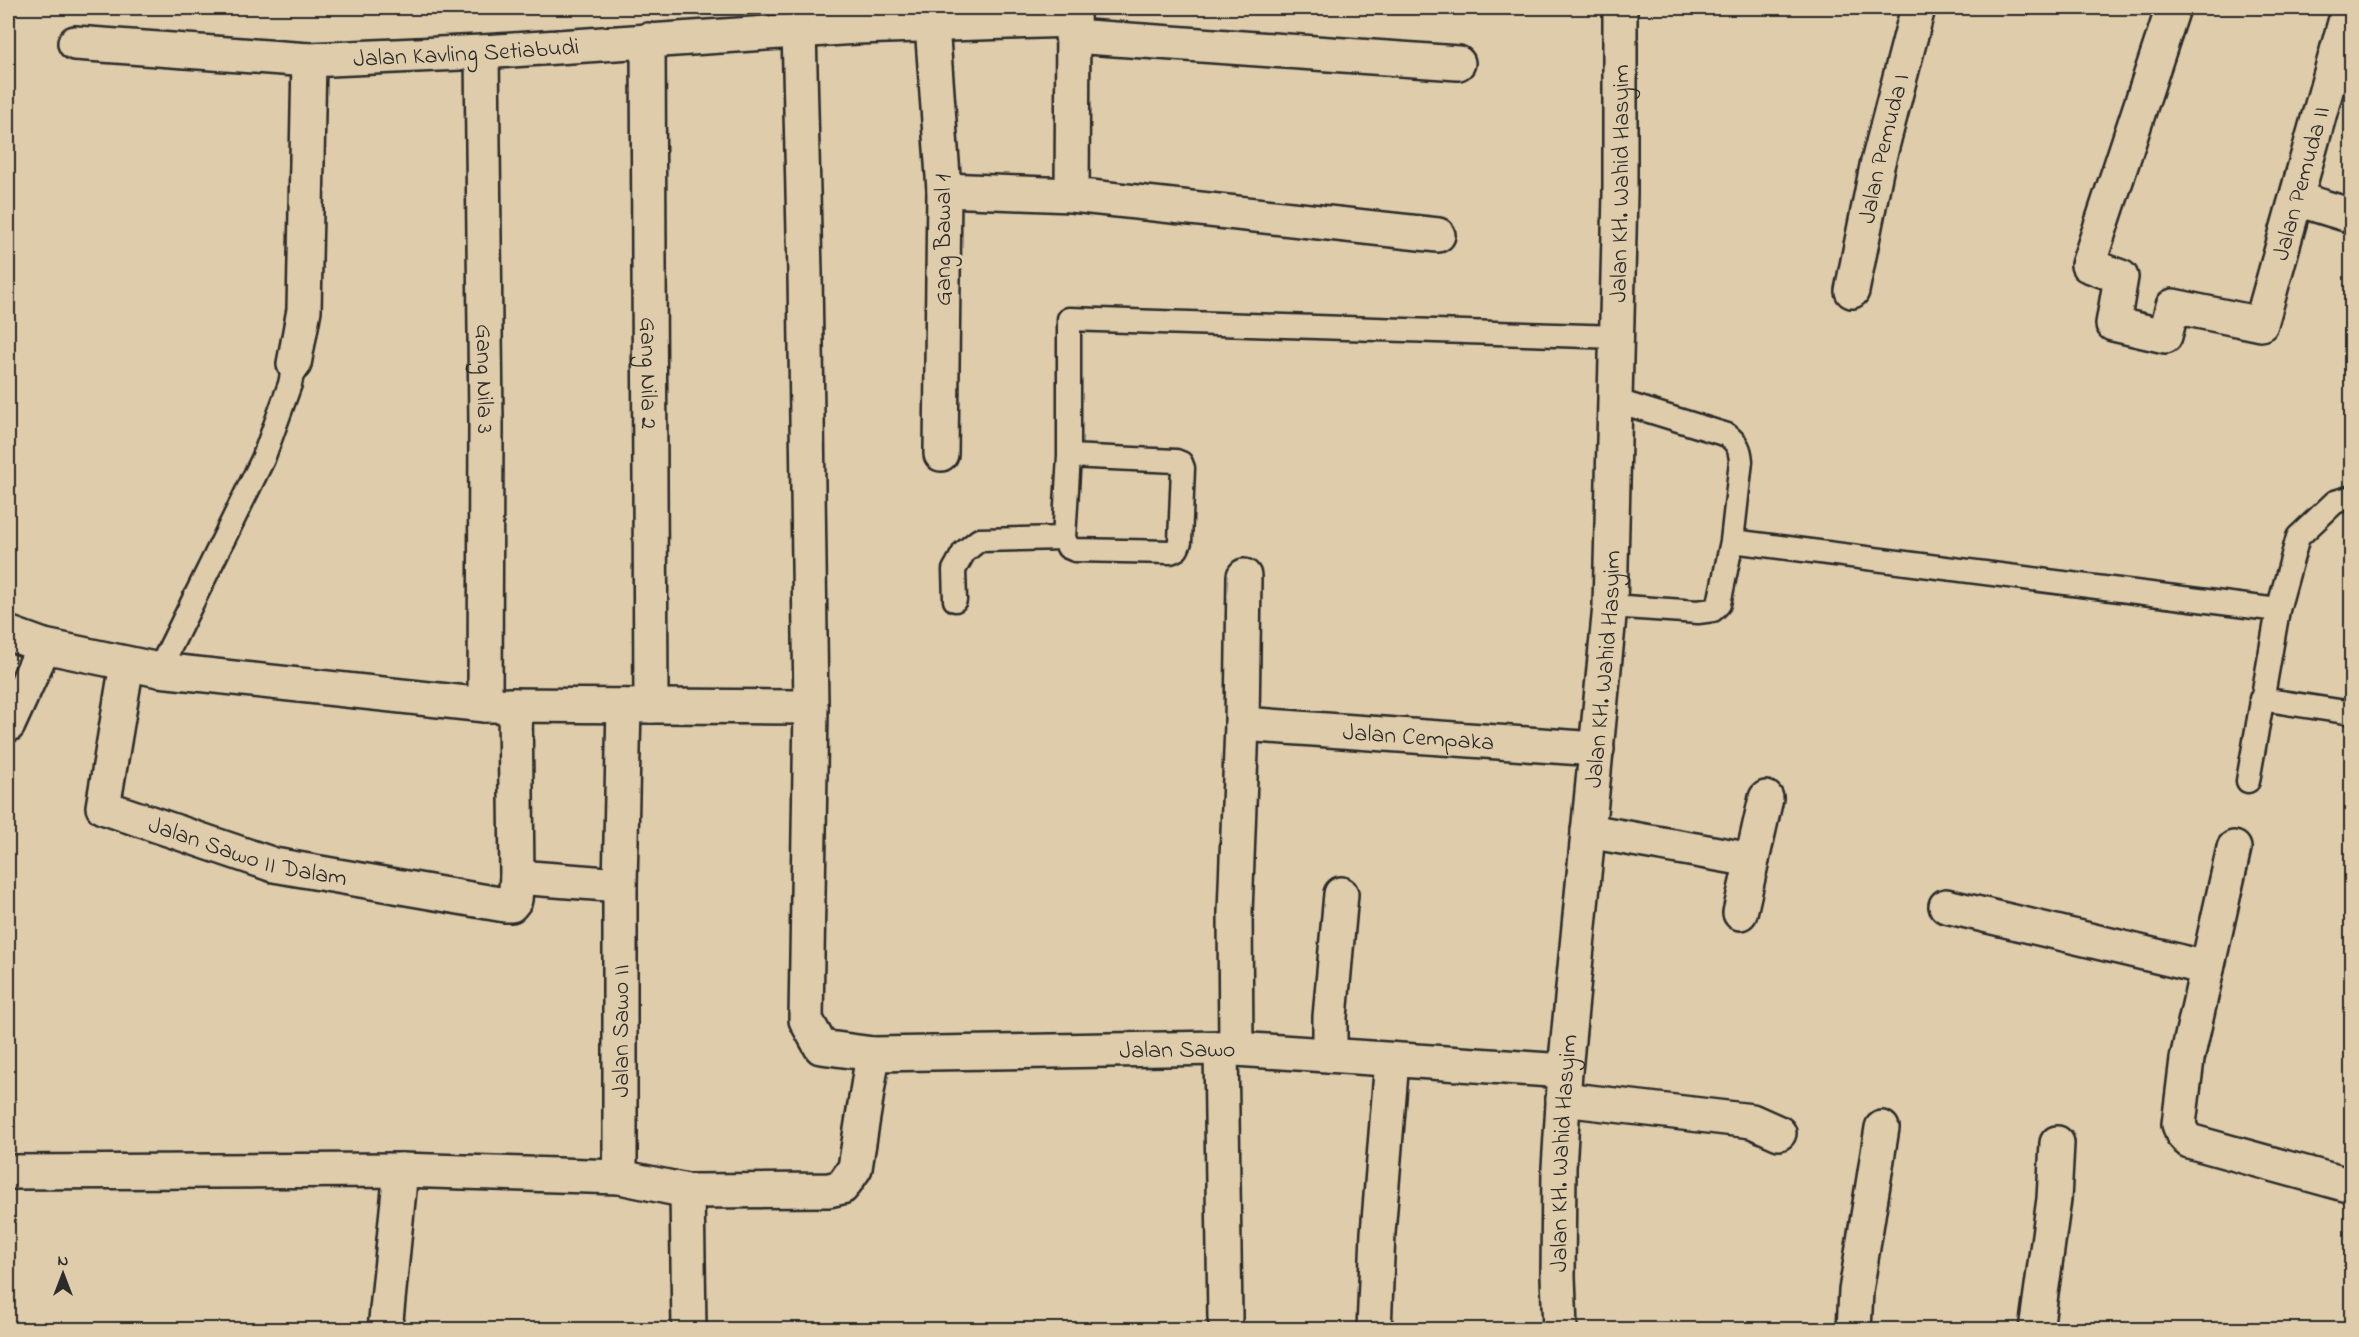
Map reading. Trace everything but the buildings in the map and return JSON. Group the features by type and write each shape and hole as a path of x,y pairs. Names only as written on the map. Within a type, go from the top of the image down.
{"street":[{"name":"Jalan KH. Wahid Hasyim","path":"1560,1329 1558,1264 1564,1085 1610,606 1617,401 1620,8"},
{"name":"Jalan Pemuda I","path":"1852,291 1876,166 1918,8"},
{"name":"Jalan Pemuda II","path":"2173,8 2088,265 2121,278 2113,324 2165,336 2173,306 2261,324 2349,8"},
{"name":"Jalan Kavling Setiabudi","path":"75,44 309,60 482,52 799,30 857,17 932,25 1073,21 1458,63"},
{"path":"1072,195 1073,21"},
{"name":"Gang Bawal 1","path":"932,25 944,190 941,454"},
{"path":"8,633 44,646 127,664 167,657 500,705 811,707 806,273 799,30"},
{"name":"Gang Nila 2","path":"620,885 638,706 648,40"},
{"name":"Gang Nila 3","path":"482,52 486,424 500,705"},
{"path":"292,374 304,310 309,60"},
{"path":"944,190 1072,195 1438,236"},
{"path":"2296,199 2352,216"},
{"path":"1225,1318 1229,1049 1242,724 1244,576"},
{"path":"8,725 44,646"},
{"name":"Jalan Sawo II Dalam","path":"127,664 103,807 274,865 511,905 515,900 517,877 500,705"},
{"name":"Jalan Sawo","path":"811,707 806,1020 821,1047 873,1054 1229,1049 1392,1060 1564,1085 1752,1121 1779,1133"},
{"name":"Jalan Cempaka","path":"1242,724 1597,749"},
{"path":"1740,913 1766,798"},
{"path":"1588,831 1752,860"},
{"path":"2234,848 2187,1059 2179,1124 2182,1133 2189,1141 2352,1185"},
{"path":"517,877 620,885"},
{"name":"Jalan Sawo II","path":"620,885 620,1177"},
{"path":"1330,1055 1330,1017 1341,894"},
{"path":"1946,906 2207,968"},
{"path":"8,1172 401,1170 620,1177 687,1191 810,1191 842,1187 855,1168 873,1054"},
{"path":"1374,1329 1378,1233 1392,1060"},
{"path":"1854,1329 1856,1291 1882,1128"},
{"path":"2036,1329 2054,1199 2057,1143"},
{"path":"385,1329 401,1170"},
{"path":"687,1191 689,1329"}],"lane":[{"path":"1069,456 1181,463 1183,468 1180,542 1176,549 1171,552 1076,550 1068,547 1064,538 1069,456 1069,319 1618,337"},
{"path":"167,657 263,459 292,374"},
{"path":"1610,606 1698,612 1713,610 1719,604 1732,541 1741,461 1740,449 1727,435 1617,401"},
{"path":"2248,781 2278,610 2298,537 2335,502 2352,497"},
{"path":"955,600 954,570 964,552 979,540 1064,538"},
{"path":"1732,541 2278,610"},
{"path":"2261,699 2352,713"}]}
